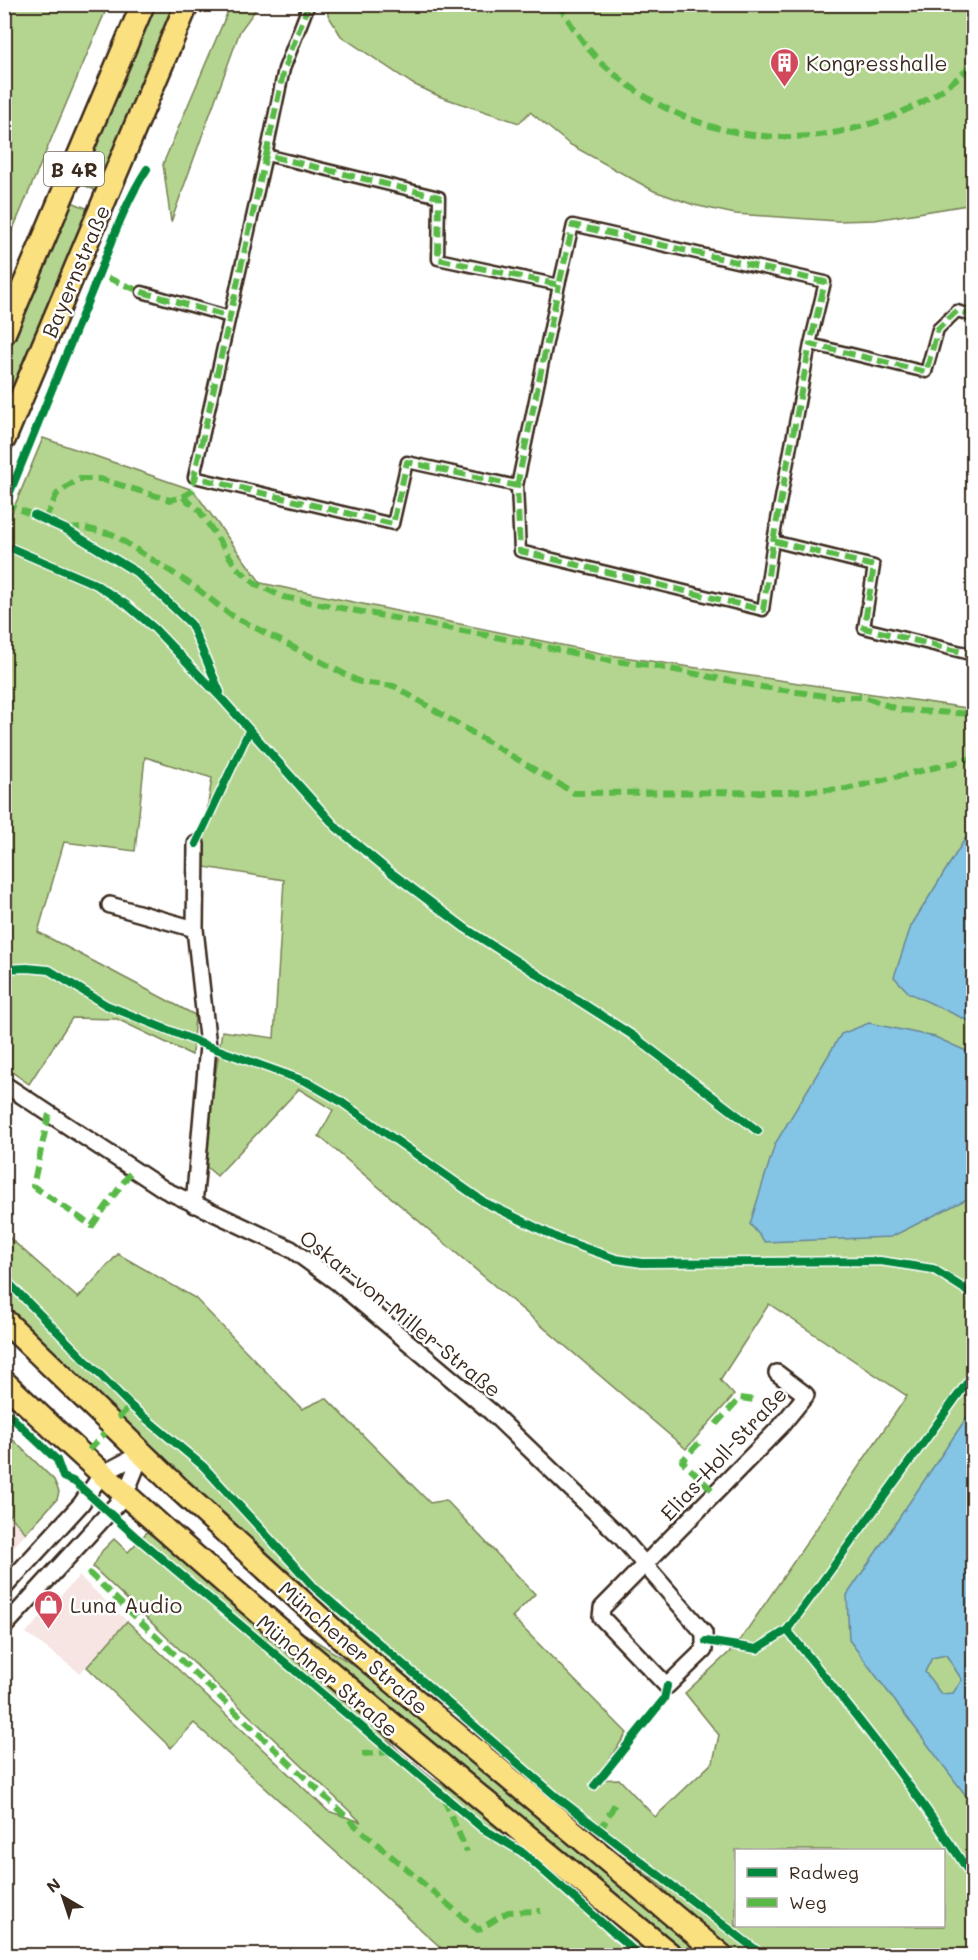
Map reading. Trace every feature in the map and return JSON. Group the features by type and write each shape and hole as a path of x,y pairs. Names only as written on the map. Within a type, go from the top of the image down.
{"main road":[{"name":"Bayernstraße","path":"4,333 143,4"},
{"name":"Bayernstraße","path":"4,439 187,4"},
{"name":"Münchener Straße","path":"4,1320 142,1453 360,1655 722,1956"},
{"name":"Münchener Straße","path":"4,1382 125,1496 282,1632 672,1956"}],"street":[{"path":"309,4 284,69 194,477 393,524 407,462 517,486"},
{"path":"266,155 439,197 438,259 559,285"},
{"path":"573,225 825,282 810,344 773,541 763,610 520,552 517,486 573,225"},
{"path":"142,292 230,317"},
{"path":"810,344 927,372 938,329 957,311 974,316"},
{"path":"773,541 874,566 864,628 974,655"},
{"path":"194,1205 208,1046 195,928 196,844"},
{"path":"110,905 195,928"},
{"name":"Oskar-von-Miller-Straße","path":"4,1084 165,1190 291,1249 338,1283 491,1412 621,1537 646,1565 704,1633 704,1650 668,1686 601,1617 602,1608 646,1565"},
{"name":"Elias-Holl-Straße","path":"646,1565 781,1425 806,1395 777,1373"},
{"path":"4,1587 81,1504 102,1474 142,1453"},
{"path":"4,1627 125,1496 142,1453"}],"shaded area":[{"path":"5,1510 26,1533 5,1557"},
{"path":"79,1576 127,1621 80,1673 26,1633"}],"green space":[{"path":"231,4 259,5 240,31 171,222 163,164"},
{"path":"4,5 108,5 5,248"},
{"path":"153,5 175,5 99,192 77,182"},
{"path":"327,5 973,5 973,204 875,220 837,221 735,214 694,205 654,191 569,144 530,112 519,123 441,97 413,84 341,36 328,15"},
{"path":"69,201 91,210 5,414 5,354"},
{"path":"43,438 193,490 261,583 610,655 973,709 973,1955 732,1955 687,1918 663,1888 631,1862 633,1859 387,1669 185,1484 5,1307 5,1234 78,1298 118,1254 195,1298 302,1409 326,1398 430,1503 446,1500 535,1594 512,1617 627,1733 595,1780 619,1779 655,1817 713,1762 719,1735 685,1693 736,1646 907,1396 769,1304 720,1380 734,1395 686,1449 319,1136 333,1110 299,1089 217,1176 202,1163 222,1031 274,1038 284,880 198,866 212,778 145,757 135,851 64,842 38,932 195,1015 192,1055 117,1019 72,1018 29,1084 5,1067 5,529"},
{"path":"5,1432 54,1480 59,1492 57,1499 26,1533 5,1510"},
{"path":"147,1532 348,1698 399,1751 433,1779 476,1805 655,1955 449,1955 194,1723 171,1748 87,1667 127,1621 328,1811 361,1822 93,1567 102,1551 114,1539 128,1552"},
{"path":"305,1634 383,1687 708,1955 682,1955 302,1639"}],"water":[{"path":"973,826 973,1023 909,993 894,977 911,926"},
{"path":"869,1023 935,1037 973,1054 973,1196 891,1237 765,1242 750,1224 775,1144 841,1034"},
{"path":"973,1408 973,1805 849,1640 847,1595","holes":["946,1655 962,1680 953,1693 941,1694 925,1672 932,1658"]}],"marked path":[{"path":"266,155 284,69 309,4"},
{"path":"558,4 592,52 605,66 634,89 665,108 697,122 731,131 766,136 801,137 837,132 873,123 928,99 974,62"},
{"path":"974,316 957,311 938,329 926,372 810,344 825,282 573,225 559,285 438,259 439,197 266,155 194,477 393,524 407,462 517,486 520,551 763,610 773,541 874,566 864,628 974,655"},
{"path":"108,278 142,292 230,317"},
{"path":"517,486 559,285"},
{"path":"773,541 810,344"},
{"path":"45,519 57,494 79,479 100,479 170,500 183,497 193,490 194,477"},
{"path":"183,497 199,510 237,568 256,584 283,597 605,660 650,665 762,687 833,697 864,697 900,710 974,714"},
{"path":"4,503 38,517"},
{"path":"68,529 85,528 112,534 195,587 229,614 360,682 394,686 574,793 786,792 846,789 974,758"},
{"path":"49,1114 33,1186 92,1226 133,1169"},
{"path":"716,1424 740,1398 755,1400"},
{"path":"118,1418 131,1406"},
{"path":"89,1450 105,1433"},
{"path":"699,1443 682,1461 715,1493"},
{"path":"88,1572 357,1827 478,1930 508,1912 541,1911"},
{"path":"362,1754 390,1752"},
{"path":"444,1799 467,1852"},
{"path":"600,1831 617,1800"}],"cycle path":[{"path":"4,507 118,226 147,169"},
{"path":"34,515 67,530 136,572 191,624 220,692"},
{"path":"4,545 95,584 127,605 154,628 223,700 337,828 389,871 465,928 632,1035 758,1131"},
{"path":"196,844 249,731"},
{"path":"4,969 49,970 106,1005 307,1082 340,1101 484,1202 560,1239 616,1259 642,1263 880,1261 933,1269 963,1288 974,1298"},
{"path":"4,1278 131,1406 203,1466 315,1588 557,1797 764,1956"},
{"path":"706,1641 757,1649 787,1630 974,1373"},
{"name":"Münchner Straße","path":"4,1410 57,1460 63,1477 75,1482 135,1536 482,1828 522,1852 640,1956"},
{"path":"787,1630 908,1784 974,1880"},
{"path":"594,1786 664,1699 667,1686"}],"place":[{"name":"Kongresshalle","path":"785,88"},
{"name":"Luna Audio","path":"49,1630"}]}
